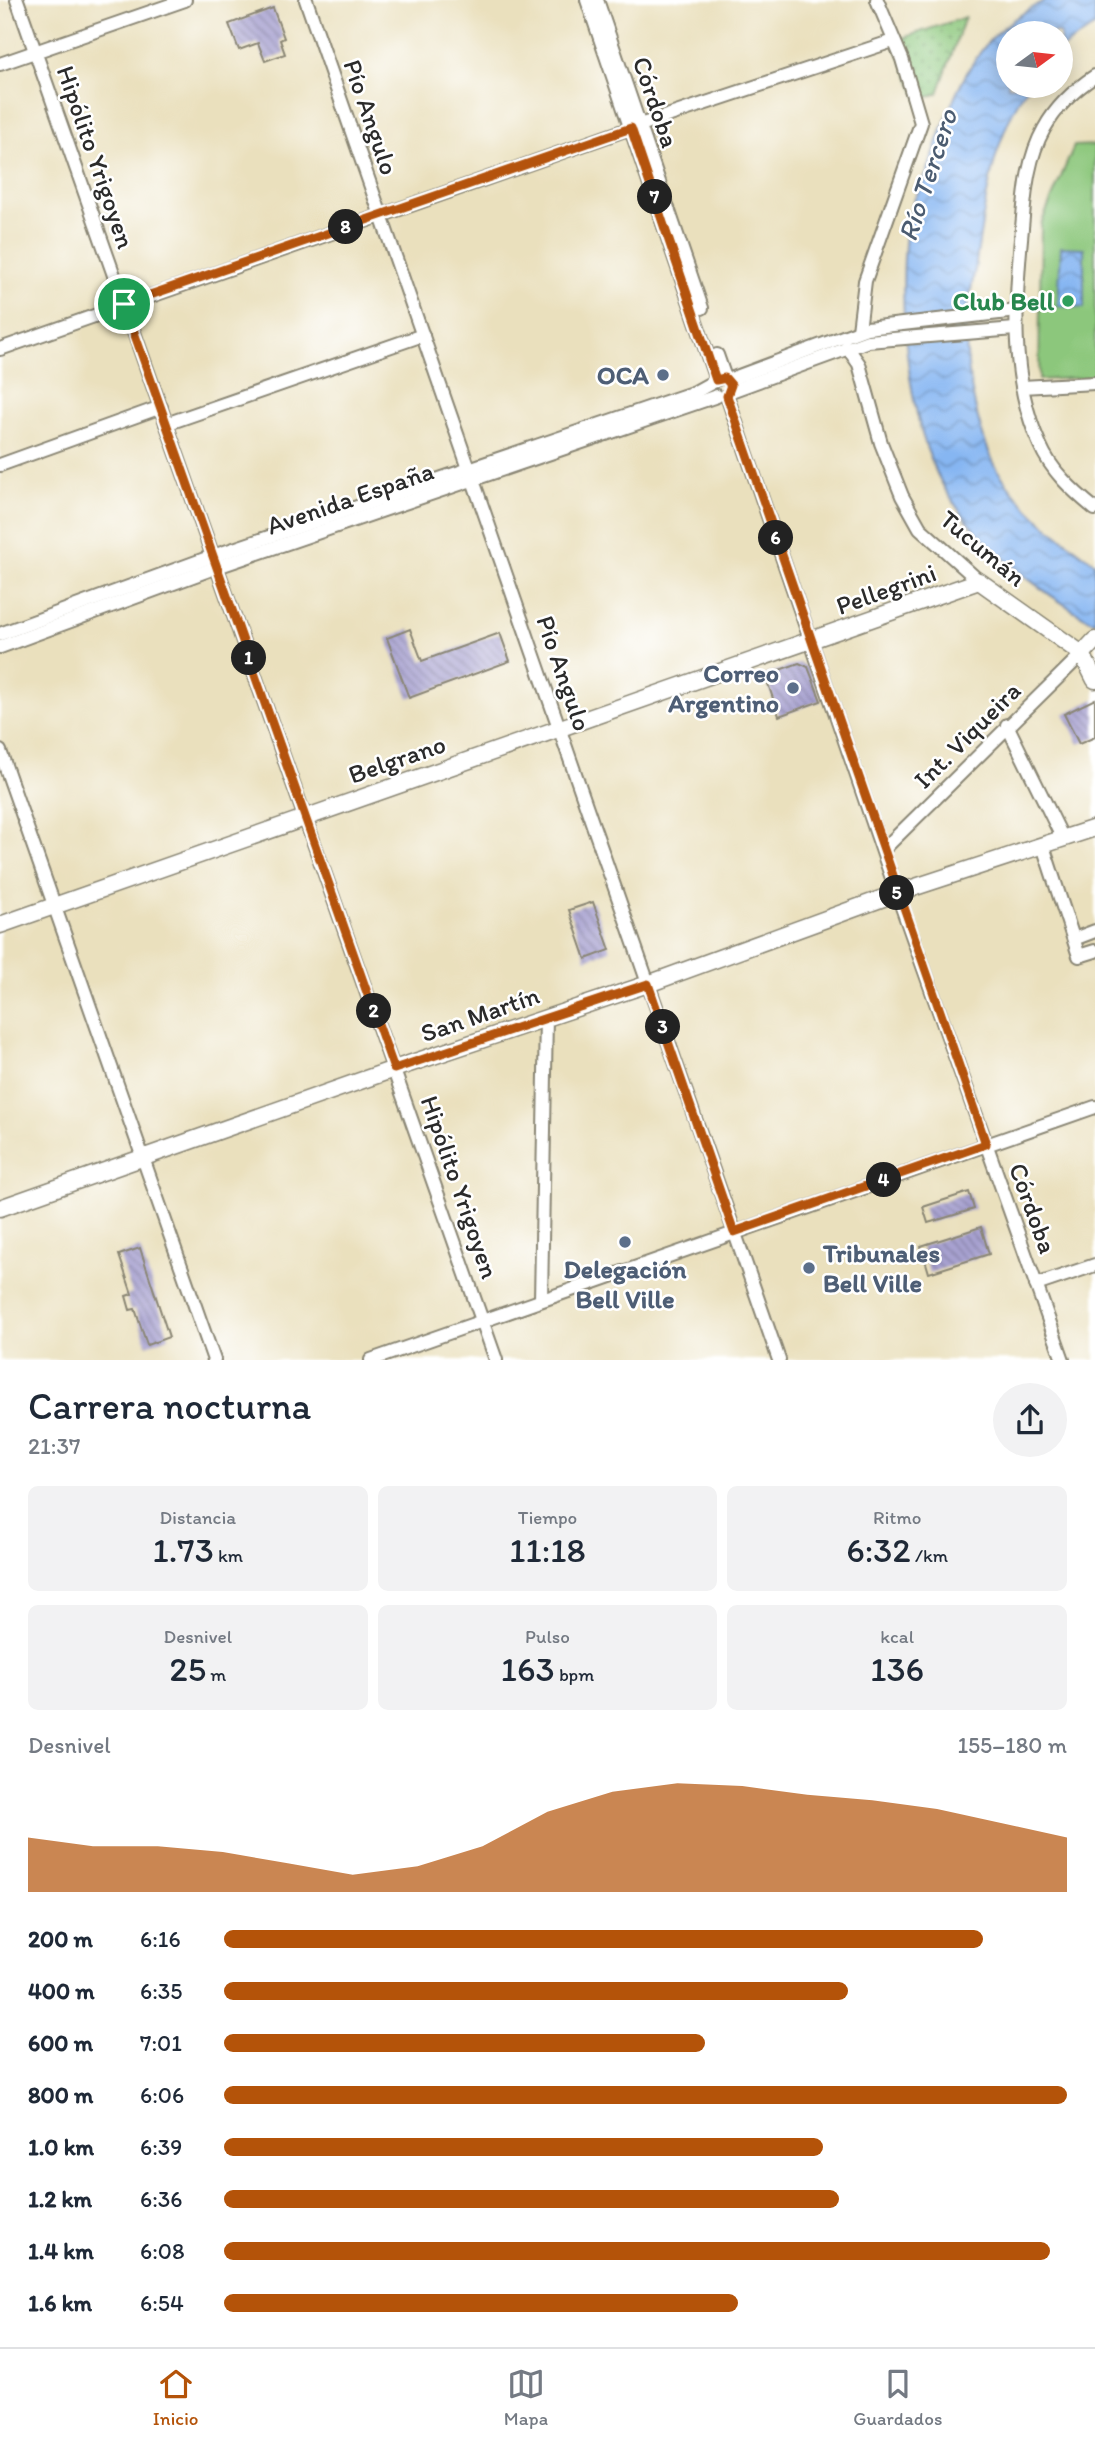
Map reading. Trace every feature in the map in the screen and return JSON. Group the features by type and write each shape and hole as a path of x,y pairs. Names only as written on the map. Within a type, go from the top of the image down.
{"main road":[{"name":"Pellegrini","path":"811,642 979,581"},
{"name":"Tucumán","path":"979,581 1082,654 1095,680"},
{"path":"1082,654 1095,640"},
{"name":"Belgrano","path":"0,925 811,642"},
{"name":"San Martín","path":"0,1208 394,1069 648,984 897,893 1095,828"}],"street":[{"name":"Hipólito Yrigoyen","path":"17,0 496,1360"},
{"path":"0,64 185,0"},
{"name":"Pío Angulo","path":"306,0 779,1360"},
{"name":"Córdoba","path":"587,0 636,126"},
{"name":"Córdoba","path":"597,0 722,386 897,893 1063,1360"},
{"path":"859,331 865,281 921,123 920,111 877,0"},
{"path":"0,349 636,126 893,41"},
{"path":"1095,76 1078,87 1057,109 1033,154 1026,185 1015,329 1022,387 1041,447 1055,470 1095,509"},
{"path":"722,386 859,331 1017,311"},
{"path":"722,386 852,346 1015,329"},
{"path":"166,424 423,335"},
{"name":"Tucumán","path":"852,346 881,443 902,496 920,528 979,581"},
{"path":"1022,387 1095,383"},
{"name":"Avenida España","path":"0,634 722,386"},
{"path":"0,464 161,407"},
{"name":"Avenida España","path":"0,647 215,562"},
{"name":"Int. Viqueira","path":"884,849 1082,654"},
{"path":"1007,725 1063,839"},
{"path":"0,751 214,1360"},
{"path":"1042,846 1079,956 1095,951"},
{"path":"1074,939 1095,932"},
{"path":"541,1300 546,1017"},
{"path":"371,1360 1095,1107"},
{"path":"1036,1285 1095,1265"}],"green space":[{"path":"965,17 938,93 919,101 893,41"},
{"name":"Club Bell","path":"1095,145 1095,377 1039,380 1041,224 1074,146"}],"water":[{"path":"1045,0 1095,0 1095,26 1073,41 1073,21 1013,20"},
{"name":"Río Tercero","path":"996,34 996,98 1021,98 998,150 986,198 966,324 971,385 985,441 1008,486 1030,511 1095,563 1095,623 1032,582 992,548 959,510 932,462 913,395 907,358 903,284 909,213 928,170 951,105 966,74"},
{"path":"1061,247 1084,248 1084,308 1058,306"}],"building":[{"path":"273,8 284,38 280,40 285,54 265,61 258,43 239,50 229,24"},
{"path":"410,629 422,661 500,633 510,661 409,698 387,638"},
{"name":"Correo Argentino","path":"799,663 808,667 821,701 779,716 765,675"},
{"path":"1095,699 1095,737 1079,744 1064,714"},
{"path":"593,902 610,950 586,959 569,910"},
{"path":"969,1192 974,1209 928,1223 923,1207"},
{"path":"981,1227 989,1254 929,1273 921,1246"},
{"path":"140,1248 169,1337 147,1345 135,1309 130,1310 126,1296 132,1294 119,1255"}],"place":[{"name":"Club Bell","path":"1068,301"},
{"name":"OCA","path":"663,375"},
{"name":"Correo Argentino","path":"793,688"},
{"name":"Delegación Bell Ville","path":"625,1242"},
{"name":"Tribunales Bell Ville","path":"809,1268"}],"route":[{"path":"631,128 716,380 722,377 730,382 732,388 727,396 986,1144 734,1232 648,984 394,1069 124,304 631,128"}]}
